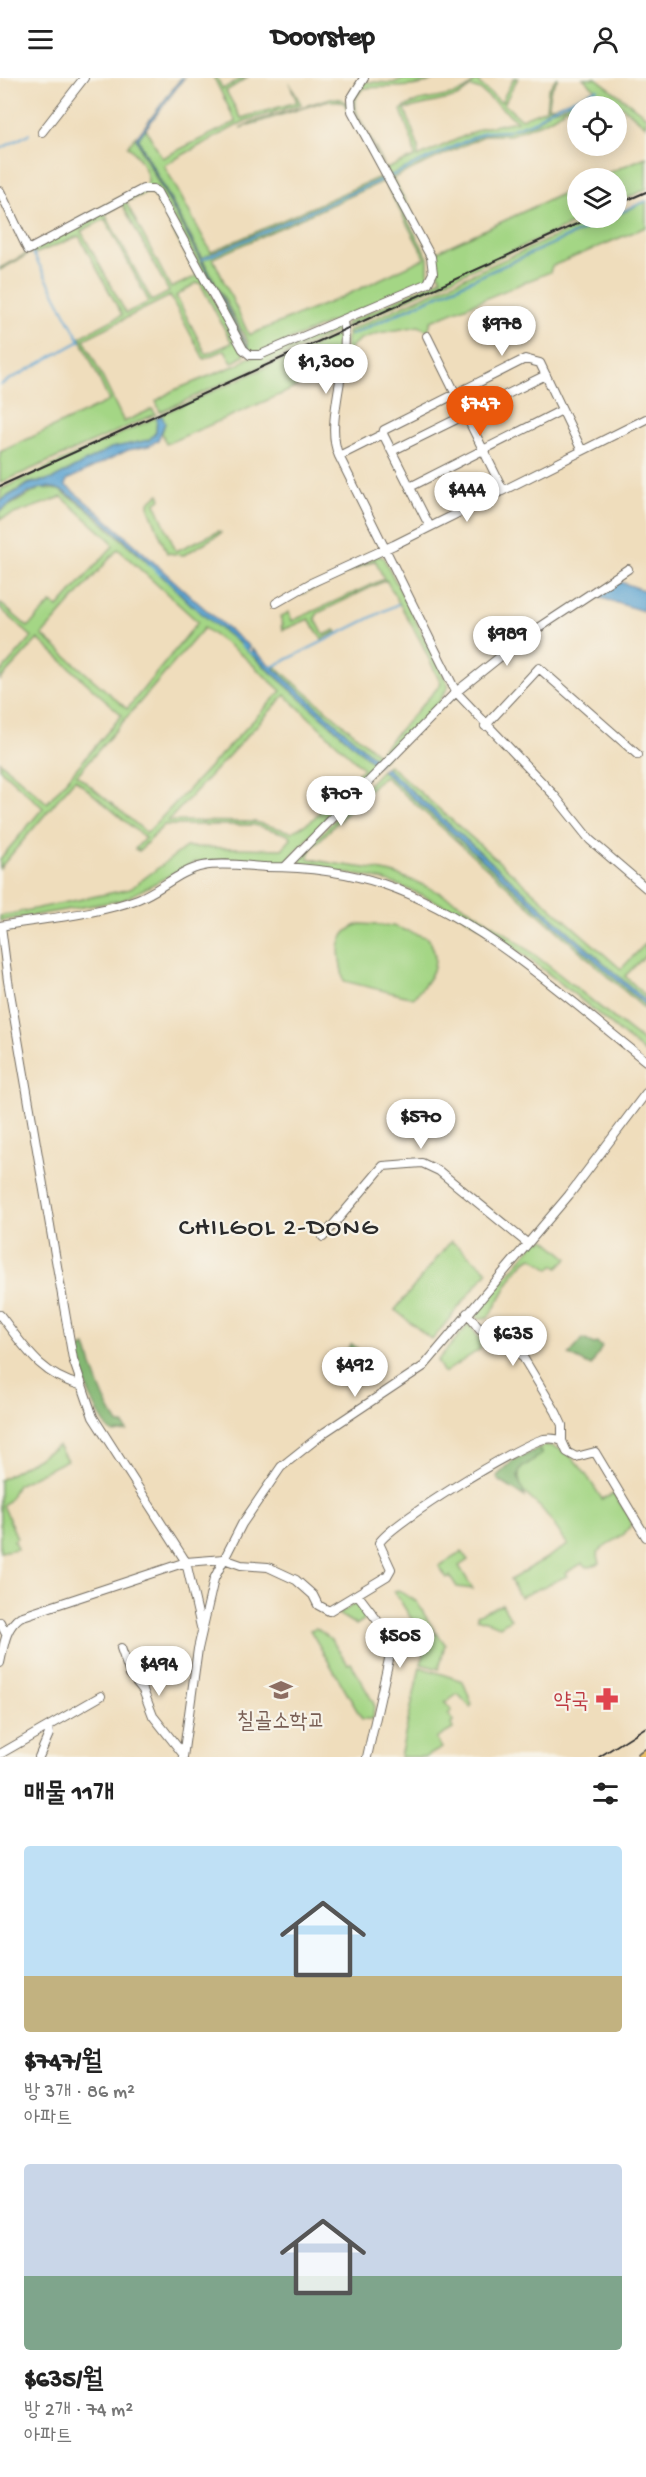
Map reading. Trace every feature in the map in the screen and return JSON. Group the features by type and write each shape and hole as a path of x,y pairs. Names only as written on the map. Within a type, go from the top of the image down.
{"street":[{"path":"42,132 84,78"},
{"path":"0,191 28,250 143,189 153,189 157,192 243,350 250,355 260,355 343,322 428,283 433,273 431,257 352,111 351,99 364,78"},
{"path":"343,322 343,354 334,437 339,456 456,692 485,726 554,795 590,840 646,888"},
{"path":"427,336 503,490"},
{"path":"339,456 383,434 384,430 525,359 540,363 582,451"},
{"path":"392,451 546,375"},
{"path":"410,487 562,410"},
{"path":"276,603 311,583 430,527 646,418"},
{"path":"383,434 430,527"},
{"path":"285,867 456,692 525,637 628,569"},
{"path":"485,726 539,668 638,755"},
{"path":"202,1630 186,1562 93,1417 80,1385 73,1359 8,981 1,926 117,906 141,898 186,872 204,866 285,867 382,884 444,911 518,959 646,1061"},
{"path":"0,971 8,981"},
{"path":"183,1756 202,1630 214,1579 242,1524 281,1467 325,1432 417,1372 441,1347 467,1312 569,1195 646,1093"},
{"path":"323,1237 383,1166 422,1163 439,1172 527,1243"},
{"path":"467,1312 480,1330 495,1320 508,1334 556,1412 562,1425 562,1441 567,1452 576,1457 595,1452 646,1537"},
{"path":"0,1315 38,1363 57,1379 80,1385"},
{"path":"0,1663 6,1634 11,1624 20,1617 186,1562 224,1559 241,1565 268,1567 297,1580 313,1595 318,1605 329,1611 387,1576 391,1569 379,1543 408,1518 528,1445 544,1439 562,1441"},
{"path":"358,1595 389,1636 392,1646 367,1757"},
{"path":"0,1622 6,1634"},
{"path":"121,1648 130,1674 143,1690 153,1716 183,1756"},
{"path":"0,1754 101,1696"},
{"path":"39,1757 49,1734 48,1727"}],"green space":[{"path":"214,78 217,78 223,89 241,78 247,78 226,91 241,118 297,102 289,82 301,104 245,121 164,165 211,252 382,176 344,103 325,101 240,128 252,122 331,98 341,99 349,105 385,177 202,258 138,139 145,127 162,158 236,122"},
{"path":"366,78 366,82 393,83 405,78 438,78 412,86 365,88 357,96 357,113 386,169 415,157 401,110 410,105 452,95 470,86 477,78 480,78 479,84 501,102 514,78 518,78 504,104 521,119 546,109 548,90 558,78 550,91 548,107 556,106 535,121 507,131 484,132 391,175 388,175 353,107 354,94","holes":["471,87 480,90 517,121 482,128 418,157 418,146 405,109 457,97"]},
{"path":"583,78 596,78 620,96 583,96 597,89 580,96 595,89"},
{"path":"627,102 646,116 646,126 627,111"},
{"path":"567,104 567,108 562,112 544,122 510,135 486,135 393,178 434,253 567,192 567,226 346,327 346,323 441,279 434,257 389,177 485,133 507,132 536,122 550,110"},
{"path":"136,136 142,152 249,351 248,342 203,260 385,178 428,258 428,280 262,352 248,353 154,186 73,223 148,183 142,163 128,146","holes":["384,181 425,258 338,299 249,335 213,258"]},
{"path":"646,157 646,189 627,198 627,168 620,168"},
{"path":"152,189 245,355 232,363 225,350 204,359 170,296 84,339 124,422 152,409 156,414 0,483 0,452 109,401 80,337 122,315 79,236 37,253 32,252 0,270 0,268 144,190","holes":["149,192 154,195 197,276 171,288 126,202","122,204 169,292 152,301 105,214","105,219 149,302 126,313 81,231","196,283 200,283 232,343 206,354 176,296"]},
{"path":"646,201 646,227 552,266 550,272 431,321 428,331 419,326 379,333 361,339 350,347 349,360 346,359 347,331 573,228 586,228 348,335 589,228 627,228 627,210"},
{"path":"341,325 343,329 160,412 156,401 172,391 239,364 248,358 271,353"},
{"path":"342,333 339,366 284,393 166,444 162,433 165,423 160,415"},
{"path":"157,417 156,432 149,440 111,448 53,479 29,483 0,501 1,489"},
{"path":"41,488 59,490 86,508 377,766 283,863 195,862 123,900 0,921 0,916 130,889 186,847 282,849 291,839 290,835 254,825 164,825 139,851 135,849 145,838 75,779 0,868 0,859 43,808 0,769 0,762 47,803 122,715 38,639 0,680 0,673 32,637 0,608 0,603 28,627 51,603 58,607 113,546 111,541 62,497 0,519 0,511","holes":["118,549 198,622 127,709 42,635","204,628 243,656 281,691 147,833 77,775","285,695 363,768 311,821 292,832 255,822 168,821"]},
{"path":"159,494 161,499 155,503 176,551 219,531 221,533 184,555 167,553 149,508 149,502"},
{"path":"377,556 383,557 449,686 437,705 380,763 274,669 276,667 378,754 441,684 421,642 386,580 318,613 315,618 324,635 335,630 337,632 322,639 309,619 283,630 280,617 289,612 292,621 384,579 375,560 302,594"},
{"path":"389,765 621,969 646,943 646,955 625,976 646,996 646,1001 385,767"},
{"path":"382,770 646,1006 646,1010 385,777 377,782 312,848 308,858 376,869 398,875 466,907 528,950 646,1043 646,1054 528,958 465,917 431,899 383,880 301,865 300,856"},
{"path":"360,924 393,926 428,938 435,955 433,971 425,985 413,998 344,981 339,947 345,934"},
{"path":"538,1239 542,1241 545,1239 568,1258 558,1268 554,1265 550,1269 532,1257 525,1261 513,1275 488,1317 478,1319 475,1314"},
{"path":"451,1241 488,1271 432,1340 395,1310"},
{"path":"469,1324 480,1340 480,1349 444,1373 437,1361"},
{"path":"583,1339 602,1347 591,1366 569,1355"},
{"path":"352,1344 369,1358 369,1366 366,1369 336,1361"},
{"path":"86,1346 108,1407 119,1425 124,1425 127,1431 114,1433 109,1430 93,1402 77,1350"},
{"path":"545,1445 564,1451 572,1457 602,1499 614,1494 630,1518 631,1525 624,1534 597,1552 600,1563 587,1567 583,1563 565,1573 567,1576 520,1597 510,1580 568,1545 544,1511 527,1495 519,1481 520,1469 542,1454 538,1449"},
{"path":"58,1446 67,1460 17,1485 9,1500 3,1505 17,1538 14,1540 17,1549 0,1552 0,1480"},
{"path":"538,1449 542,1454 520,1469 518,1477 525,1497 498,1480 497,1476 513,1461"},
{"path":"462,1552 468,1560 459,1566 473,1589 457,1587 450,1576 447,1578 439,1566"},
{"path":"398,1590 417,1602 435,1632 424,1639 394,1591"},
{"path":"358,1602 370,1616 356,1625 338,1614"},
{"path":"502,1604 511,1619 500,1626 477,1618 477,1615"},
{"path":"316,1628 331,1639 348,1664 351,1663 374,1704 373,1719 362,1719 310,1630"},
{"path":"437,1633 445,1644 439,1669 421,1664 429,1638"},
{"path":"420,1667 463,1681 472,1705 470,1707 458,1694 445,1703 452,1711 448,1714 454,1721 451,1724 453,1729 436,1739 442,1748 426,1757 400,1757"}],"water":[{"path":"181,78 184,78 138,139 251,353 136,138"},
{"path":"162,416 165,423 158,440 149,446 128,450 67,480 65,485 249,646 248,650 194,607 104,522 67,494 47,487 33,491 0,511 0,501 29,484 53,479 111,448 149,440 156,432 157,417"},
{"path":"618,581 646,591 643,611 598,597"},
{"path":"252,649 380,763 377,766 251,654"},
{"path":"385,767 646,1001 646,1006 382,770"}],"waterway":[{"path":"391,176 485,132 507,131 535,121 549,110 597,89"},
{"path":"0,149 29,134"},
{"path":"203,259 383,179"},
{"path":"627,209 646,201"},
{"path":"351,335 587,228"},
{"path":"0,385 80,341 33,253"},
{"path":"148,564 160,574"},
{"path":"272,667 398,604"},
{"path":"241,645 253,655"}],"tram line":[{"path":"599,1757 646,1727"}],"railway":[{"path":"627,200 646,192"},
{"path":"0,486 568,228"}],"place":[{"name":"칠골소학교","path":"281,1690"},
{"name":"약국","path":"607,1699"}],"district":[{"name":"CHILGOL 2-DONG","path":"279,1225"}]}
